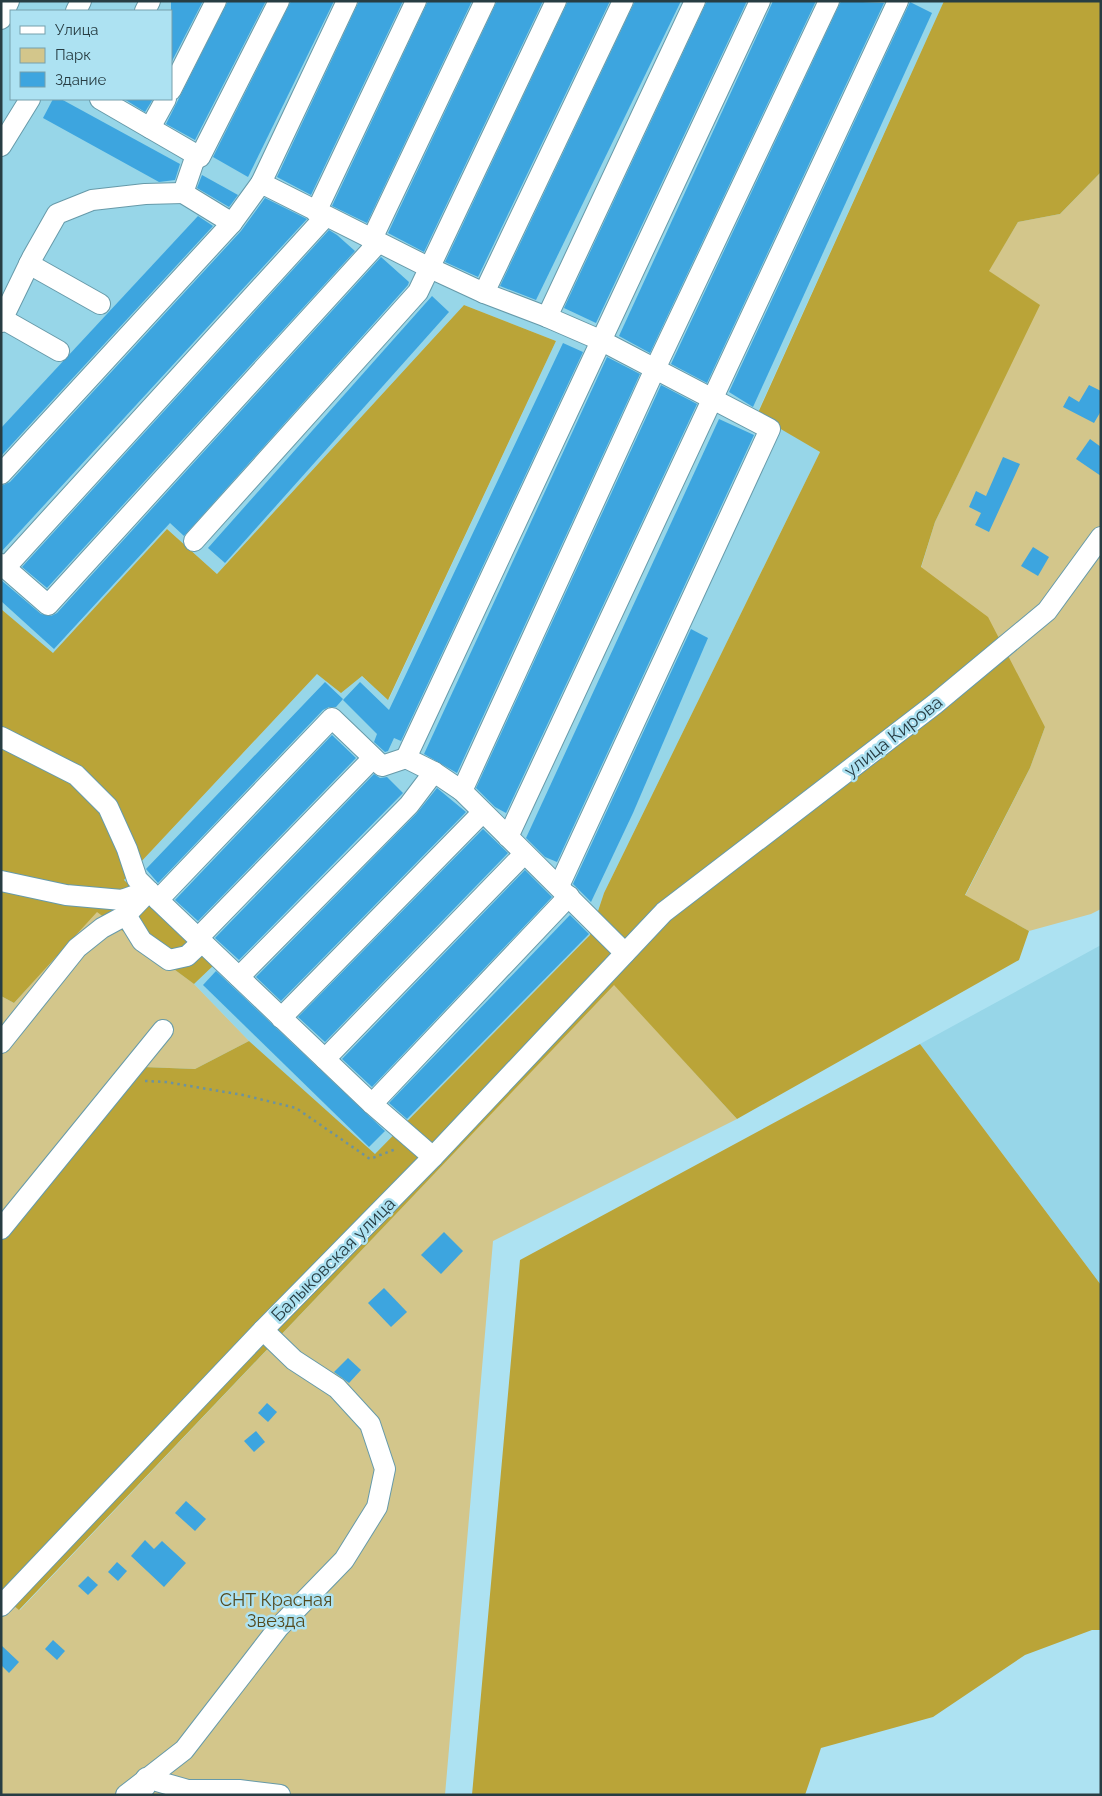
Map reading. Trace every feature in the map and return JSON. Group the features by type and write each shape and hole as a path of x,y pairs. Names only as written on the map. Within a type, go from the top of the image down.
{"street":[{"path":"1,19 10,1"},
{"path":"172,88 216,1"},
{"path":"102,100 200,157 279,1"},
{"path":"1,474 232,223 261,183 347,1"},
{"path":"416,1 321,214 3,566 48,605 374,242 484,1"},
{"path":"194,541 418,292 556,1"},
{"path":"484,293 623,1"},
{"path":"547,316 695,1"},
{"path":"406,758 760,1"},
{"path":"462,791 655,369 829,1"},
{"path":"508,837 898,1"},
{"path":"1,146 7,121 29,100"},
{"path":"150,128 165,100"},
{"path":"183,193 196,155"},
{"path":"261,183 374,242 430,268 484,293 547,316 600,340 770,429 564,891 372,1104"},
{"path":"60,351 2,319 56,214 92,200 145,194 183,193 232,223"},
{"path":"29,264 100,304"},
{"name":"улица Кирова","path":"664,912 935,704 1048,610 1101,537"},
{"path":"1,1043 77,948 102,928 126,915 153,895 332,718 382,766 406,758 434,772 462,791 482,813 625,952"},
{"path":"1,737 76,775 108,807 127,849 137,879 372,1104 433,1157"},
{"path":"126,915 142,941 169,960 187,956 373,758"},
{"path":"239,977 410,805 434,772"},
{"path":"281,1018 482,813"},
{"path":"325,1059 524,854"},
{"path":"1,881 66,895 122,900 153,895"},
{"name":"Балыковская улица","path":"1,1606 263,1330 433,1157 664,912"},
{"path":"1,1229 163,1030"},
{"path":"126,1795 145,1787 184,1750 279,1627 344,1560 377,1507 385,1470 370,1424 337,1388 294,1360 263,1330"},
{"path":"145,1787 280,1795"}],"path":[{"path":"118,1085 152,1080 243,1095 296,1108 370,1159 413,1140"}],"shaded area":[{"path":"1,1 944,1 757,414 820,452 604,893 590,935 375,1155 249,1041 194,984 215,964 124,880 318,673 361,676 389,699 556,341 464,305 217,574 167,529 53,654 1,609"},
{"path":"944,1 1101,1 1101,172 1060,214 1018,222 989,271 1040,305 935,522 921,567 988,617 1045,727 1030,768 965,895 1029,931 1019,960 737,1119 614,985 19,1610 1,1595 1,1240 143,1067 195,1069 249,1041 375,1154 590,935 604,893 820,452 757,415"},
{"path":"464,305 556,341 388,700 362,676 341,693 317,674 124,880 215,964 194,984 97,912 14,1003 1,996 1,609 53,653 167,529 217,574"},
{"path":"1101,945 1101,1285 920,1044"},
{"path":"920,1044 1101,1285 1101,1630 1092,1630 1025,1655 933,1717 821,1748 805,1795 472,1795 520,1260"}],"green space":[{"path":"1101,172 1101,909 1091,914 1029,931 965,896 1030,768 1045,727 921,568 935,522 1039,305 988,271 1018,222 1060,214"},
{"path":"97,911 194,984 249,1041 195,1069 143,1067 1,1240 1,996 14,1003"},
{"name":"СНТ Красная Звезда","path":"614,984 737,1119 493,1241 445,1795 1,1795 1,1595 20,1610"}],"building":[{"path":"171,1 203,1 172,61 172,10"},
{"path":"228,1 266,1 195,140 166,124"},
{"path":"291,1 334,1 248,177 213,157"},
{"path":"359,1 403,1 311,195 277,177"},
{"path":"428,1 472,1 367,223 332,206"},
{"path":"497,1 543,1 424,252 388,233"},
{"path":"568,1 610,1 478,277 445,262"},
{"path":"635,1 681,1 536,300 500,286"},
{"path":"707,1 747,1 596,323 564,308"},
{"path":"773,1 816,1 650,353 619,336"},
{"path":"841,1 884,3 707,383 671,364"},
{"path":"910,2 932,13 753,407 729,392"},
{"path":"52,100 63,100 180,164 175,180 159,182 43,118"},
{"path":"126,100 152,100 145,112"},
{"path":"202,175 238,195 229,207 197,188"},
{"path":"265,198 307,219 1,552 1,486 10,482 241,231"},
{"path":"198,216 213,226 1,456 1,428"},
{"path":"329,230 355,251 47,588 22,567"},
{"path":"381,257 409,282 408,285 184,536 170,523 54,649 1,601 1,580 41,614 51,616 57,613"},
{"path":"432,296 449,312 225,563 208,548"},
{"path":"563,343 583,352 401,741 394,738 388,751 385,752 374,742 377,734 343,700 360,682 389,710"},
{"path":"607,357 640,374 457,773 424,754"},
{"path":"661,385 697,404 506,813 495,807 476,788"},
{"path":"1089,385 1101,391 1101,411 1094,423 1063,407 1069,396 1079,402"},
{"path":"719,419 754,435 557,862 545,857 526,838"},
{"path":"1090,439 1101,447 1101,476 1076,459"},
{"path":"1003,457 1020,464 989,532 975,525 981,513 969,507 976,491 986,496"},
{"path":"1033,547 1049,557 1038,576 1021,566"},
{"path":"691,629 708,638 633,813 591,902 573,884"},
{"path":"325,682 343,699 336,707 329,707 323,710 158,883 146,869"},
{"path":"332,735 356,758 198,921 175,900"},
{"path":"374,774 380,778 387,777 403,793 239,960 215,938"},
{"path":"437,788 466,812 281,1001 256,977 417,813"},
{"path":"483,829 508,853 325,1042 298,1017"},
{"path":"525,870 552,897 372,1087 342,1059"},
{"path":"570,915 589,934 407,1119 389,1103"},
{"path":"216,971 385,1131 369,1147 203,985"},
{"path":"444,1232 463,1251 441,1274 421,1255"},
{"path":"384,1288 407,1312 391,1327 368,1303"},
{"path":"348,1358 361,1370 349,1383 334,1372"},
{"path":"267,1403 277,1412 268,1422 258,1413"},
{"path":"256,1431 265,1442 254,1452 244,1441"},
{"path":"186,1501 206,1519 195,1531 175,1513"},
{"path":"145,1540 154,1549 162,1541 186,1563 164,1587 131,1556"},
{"path":"117,1562 127,1571 118,1581 108,1572"},
{"path":"88,1576 98,1585 88,1595 78,1586"},
{"path":"53,1640 65,1651 57,1660 45,1649"},
{"path":"1,1645 19,1662 9,1673 1,1665"}]}
